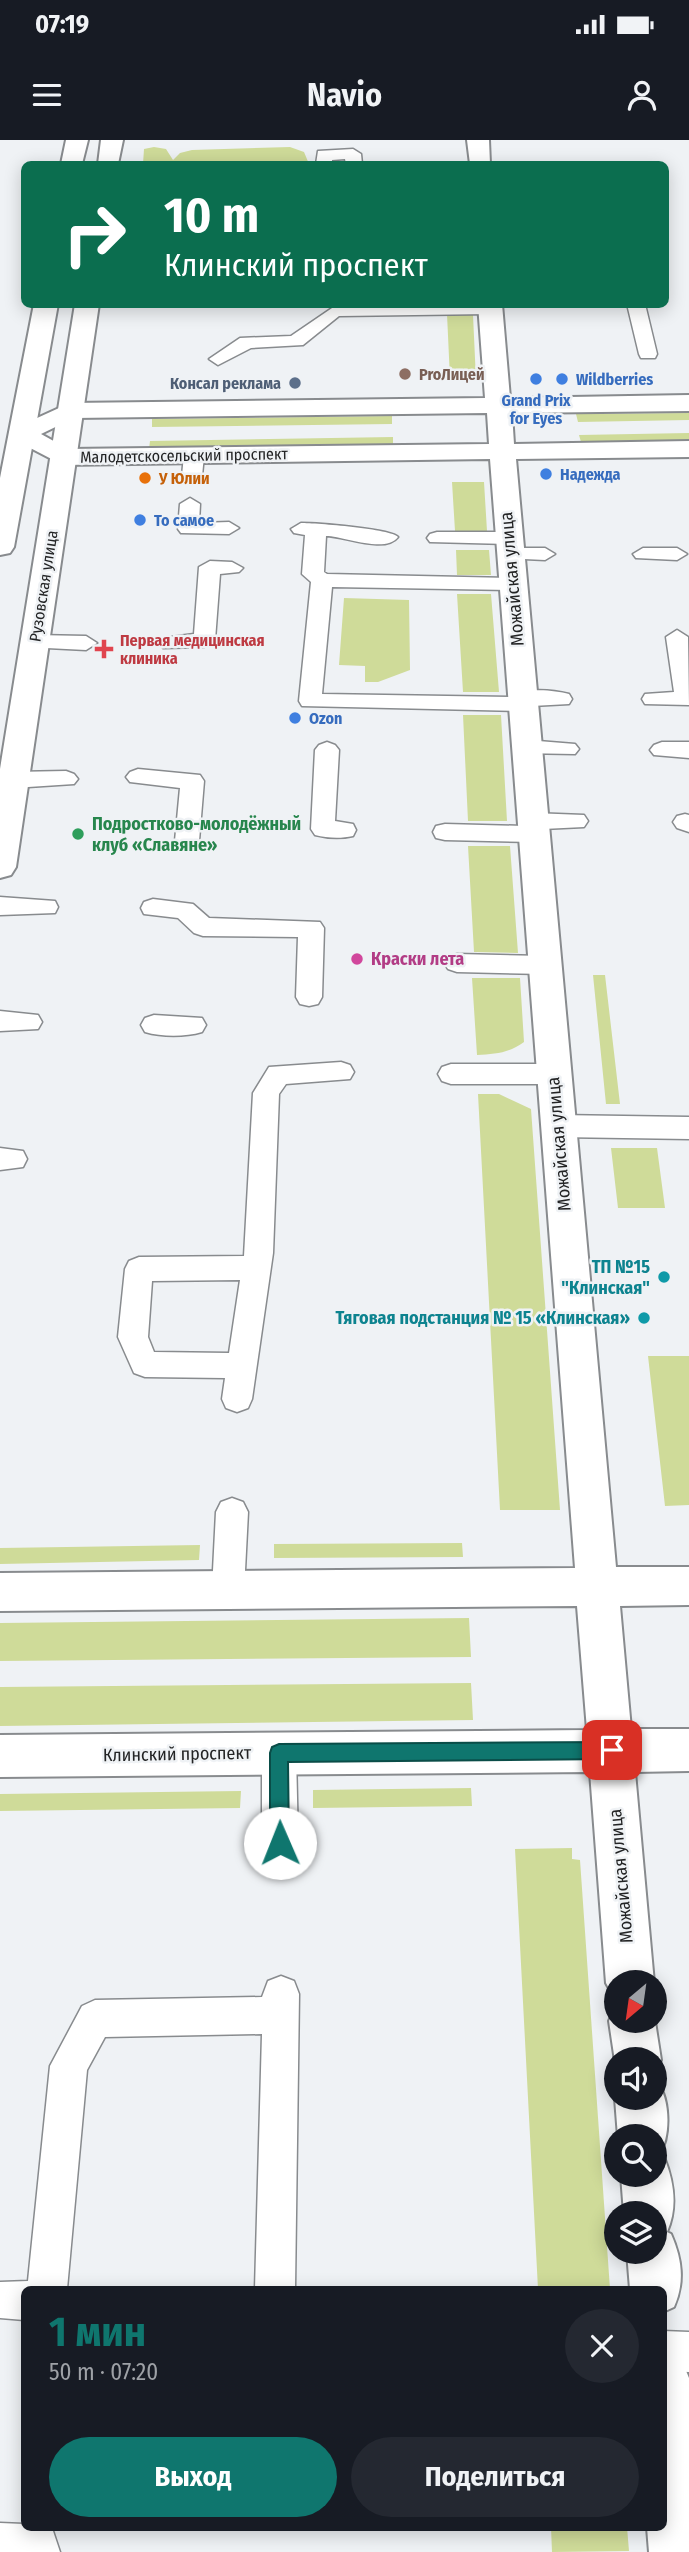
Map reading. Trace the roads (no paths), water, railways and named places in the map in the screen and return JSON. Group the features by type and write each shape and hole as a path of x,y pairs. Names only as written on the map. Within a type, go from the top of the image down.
{"street":[{"path":"73,161 77,140"},
{"path":"108,161 112,140"},
{"path":"478,140 480,161"},
{"path":"1,540 45,308"},
{"name":"Рузовская улица","path":"0,867 86,308"},
{"name":"Можайская улица","path":"490,308 629,1970"},
{"path":"22,434 70,411 498,407 657,396 689,403"},
{"name":"Малодетскосельский проспект","path":"22,434 63,457 193,466 502,452 689,449"},
{"path":"0,1591 689,1586"},
{"name":"Клинский проспект","path":"0,1756 689,1749"},
{"path":"654,2264 656,2286"},
{"path":"667,2428 677,2552"}],"lane":[{"path":"324,161 324,155 353,154 354,161"},
{"path":"218,359 247,342 296,341 335,308"},
{"path":"637,308 648,354"},
{"path":"190,505 188,529 229,528"},
{"path":"388,537 361,537 339,530 309,529 314,572 310,701 522,702 561,699"},
{"path":"437,537 510,558"},
{"path":"314,572 545,554"},
{"path":"643,554 677,554"},
{"path":"172,643 204,640 210,567 232,568"},
{"path":"653,699 686,699 677,637"},
{"path":"34,642 86,643"},
{"path":"526,748 567,748"},
{"path":"327,750 323,830 344,830"},
{"path":"662,750 689,750"},
{"path":"138,777 192,781 187,841"},
{"path":"13,780 66,779"},
{"path":"445,832 533,828 576,821"},
{"path":"0,906 46,907"},
{"path":"153,908 184,910 203,927 311,928 320,960 309,997"},
{"path":"457,963 544,965"},
{"path":"0,1021 29,1022"},
{"path":"154,1025 193,1026"},
{"path":"237,1399 257,1268 266,1093 278,1074 341,1072"},
{"path":"451,1074 554,1074"},
{"path":"558,1126 689,1128"},
{"path":"242,1366 145,1364 133,1337 124,1326 139,1269 257,1268"},
{"path":"228,1590 232,1513"},
{"path":"279,1753 280,1843"},
{"path":"47,2286 69,2066 95,2019 281,2005 275,2286"},
{"path":"667,2351 689,2352"},
{"path":"0,2546 38,2546 38,2552"}],"place":[{"name":"ProЛицей","path":"405,374"},
{"name":"Grand Prix for Eyes","path":"536,379"},
{"name":"Wildberries","path":"562,379"},
{"name":"Консал реклама","path":"295,383"},
{"name":"Надежда","path":"546,474"},
{"name":"У Юлии","path":"145,478"},
{"name":"То самое","path":"140,520"},
{"name":"Первая медицинская клиника","path":"104,649"},
{"name":"Ozon","path":"295,718"},
{"name":"Подростково-молодёжный клуб «Славяне»","path":"78,834"},
{"name":"Краски лета","path":"357,959"},
{"name":"ТП №15 \"Клинская\"","path":"664,1277"},
{"name":"Тяговая подстанция № 15 «Клинская»","path":"644,1318"}]}
